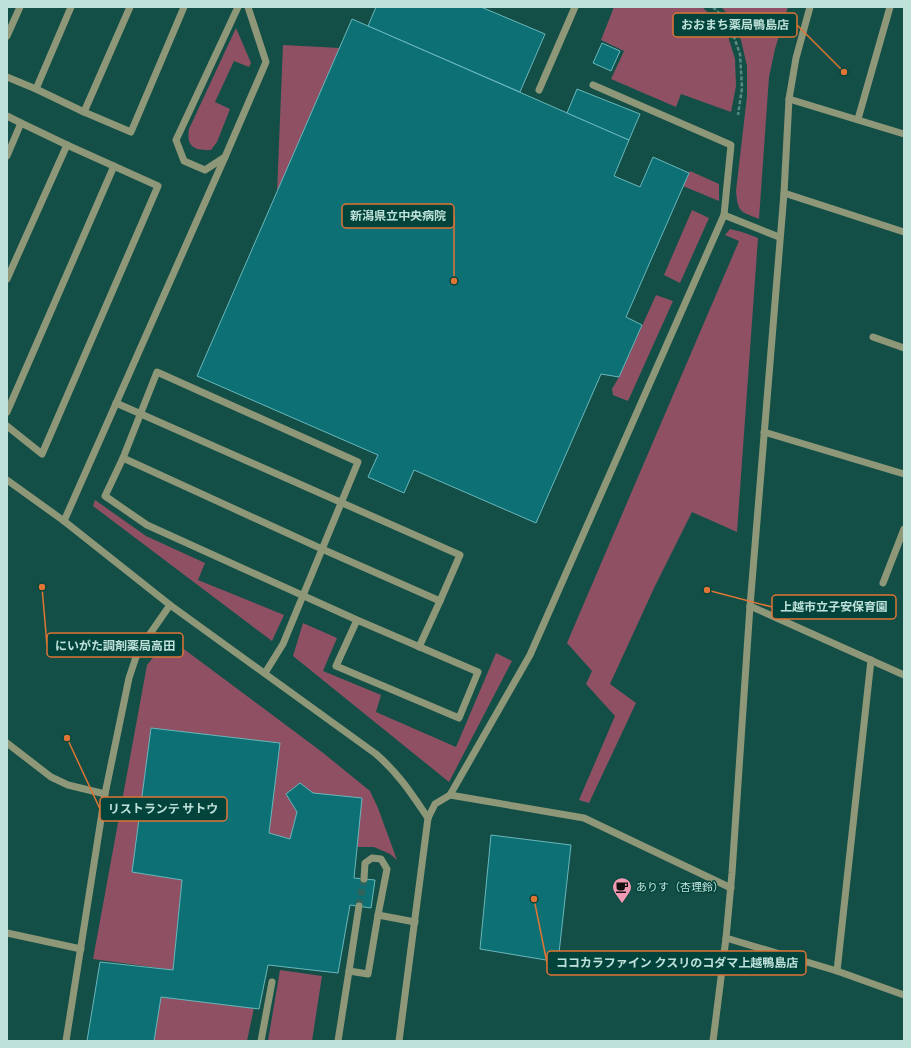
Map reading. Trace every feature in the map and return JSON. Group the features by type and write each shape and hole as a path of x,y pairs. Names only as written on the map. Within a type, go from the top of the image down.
{"street":[{"path":"7,36 20,7"},
{"path":"36,89 71,7"},
{"path":"84,112 130,7"},
{"path":"7,77 131,132 184,7"},
{"path":"225,158 205,170 184,161 176,140 238,7"},
{"path":"64,521 266,62 248,7"},
{"path":"539,90 575,7"},
{"path":"713,1041 731,888 750,606 779,237 784,193 789,99 796,58 810,7"},
{"path":"858,119 890,7"},
{"path":"399,1041 428,818 435,804 450,795 530,655 724,214 730,144 593,85"},
{"path":"789,99 904,134"},
{"path":"7,116 21,124 158,186 42,454 7,426"},
{"path":"7,156 21,124"},
{"path":"7,279 67,144"},
{"path":"7,412 114,166"},
{"path":"784,193 904,232"},
{"path":"724,214 779,237"},
{"path":"873,337 904,348"},
{"path":"265,673 283,644 303,596 322,550 342,503 358,462 157,372 123,458 105,496 147,525 303,596 357,620 478,672 460,718 336,666 357,620"},
{"path":"116,402 140,414 460,555 419,647"},
{"path":"764,432 904,474"},
{"path":"123,458 322,550 440,600"},
{"path":"7,480 64,521 170,605 376,754 392,768 407,786 428,818"},
{"path":"883,583 904,529"},
{"path":"66,1041 105,794 129,678 138,651 170,605"},
{"path":"750,606 904,675"},
{"path":"837,971 871,660"},
{"path":"7,743 51,777 68,785 105,794"},
{"path":"450,795 584,818 731,888"},
{"path":"349,971 368,974 387,869 382,859 372,858 365,864 364,879"},
{"path":"338,1041 359,906"},
{"path":"378,915 415,922"},
{"path":"7,933 81,949"},
{"path":"726,938 837,971 904,996"},
{"path":"261,1041 272,982"}],"path":[{"path":"713,7 729,23 740,54 742,88 738,115"}],"shaded area":[{"path":"614,7 702,7 714,18 728,36 735,59 736,86 731,112 681,94 676,107 611,79 624,51 601,40"},
{"path":"721,7 788,7 775,49 769,77 759,219 741,210 738,204 736,191 747,96 747,66 741,40 731,17"},
{"path":"236,28 251,63 249,67 234,61 215,102 230,109 217,142 211,150 196,149 190,144 188,135 189,129"},
{"path":"283,45 340,48 277,193"},
{"path":"690,171 719,184 719,201 683,186"},
{"path":"692,210 709,218 680,283 664,275"},
{"path":"730,229 758,238 737,532 692,512 655,586 610,684 636,703 589,803 579,800 615,716 586,684 592,671 567,643 739,241 725,235"},
{"path":"656,295 673,301 628,401 613,395 612,389 619,377"},
{"path":"95,500 146,536 205,563 198,580 284,615 272,641 93,506"},
{"path":"303,623 337,638 323,671 381,695 376,712 456,747 496,653 512,661 449,782 293,656"},
{"path":"169,638 322,752 370,791 378,808 397,860 390,854 374,847 357,847 313,793 300,783 286,794 297,812 290,839 269,833 280,743 151,728 133,872 182,880 173,970 93,959 147,665"},
{"path":"280,970 322,976 312,1041 268,1041"},
{"path":"161,997 254,1008 247,1041 154,1041"}],"building":[{"path":"376,7 481,7 545,34 520,92 368,26"},
{"path":"352,19 629,140 614,176 640,187 653,157 689,173 626,317 642,325 619,377 601,374 536,523 414,470 404,493 368,477 378,455 197,376"},
{"path":"602,43 620,51 611,71 593,63"},
{"path":"577,89 640,114 629,140 567,113"},
{"path":"151,728 280,743 269,833 290,839 297,812 286,794 300,783 313,793 362,798 354,878 375,880 371,908 350,905 338,973 268,965 259,1009 161,997 154,1041 87,1041 100,962 173,970 182,880 132,872"},
{"path":"491,835 571,845 558,962 480,949"}],"tunnel":[{"path":"359,906 364,879"}],"place":[{"name":"おおまち薬局鴨島店","path":"844,72"},
{"name":"新潟県立中央病院","path":"454,281"},
{"name":"にいがた調剤薬局高田","path":"42,587"},
{"name":"上越市立子安保育園","path":"707,590"},
{"name":"リストランテ サトウ","path":"67,738"},
{"name":"ココカラファイン クスリのコダマ上越鴨島店","path":"534,899"},
{"name":"ありす（杏理鈴）","path":"622,904"}]}
